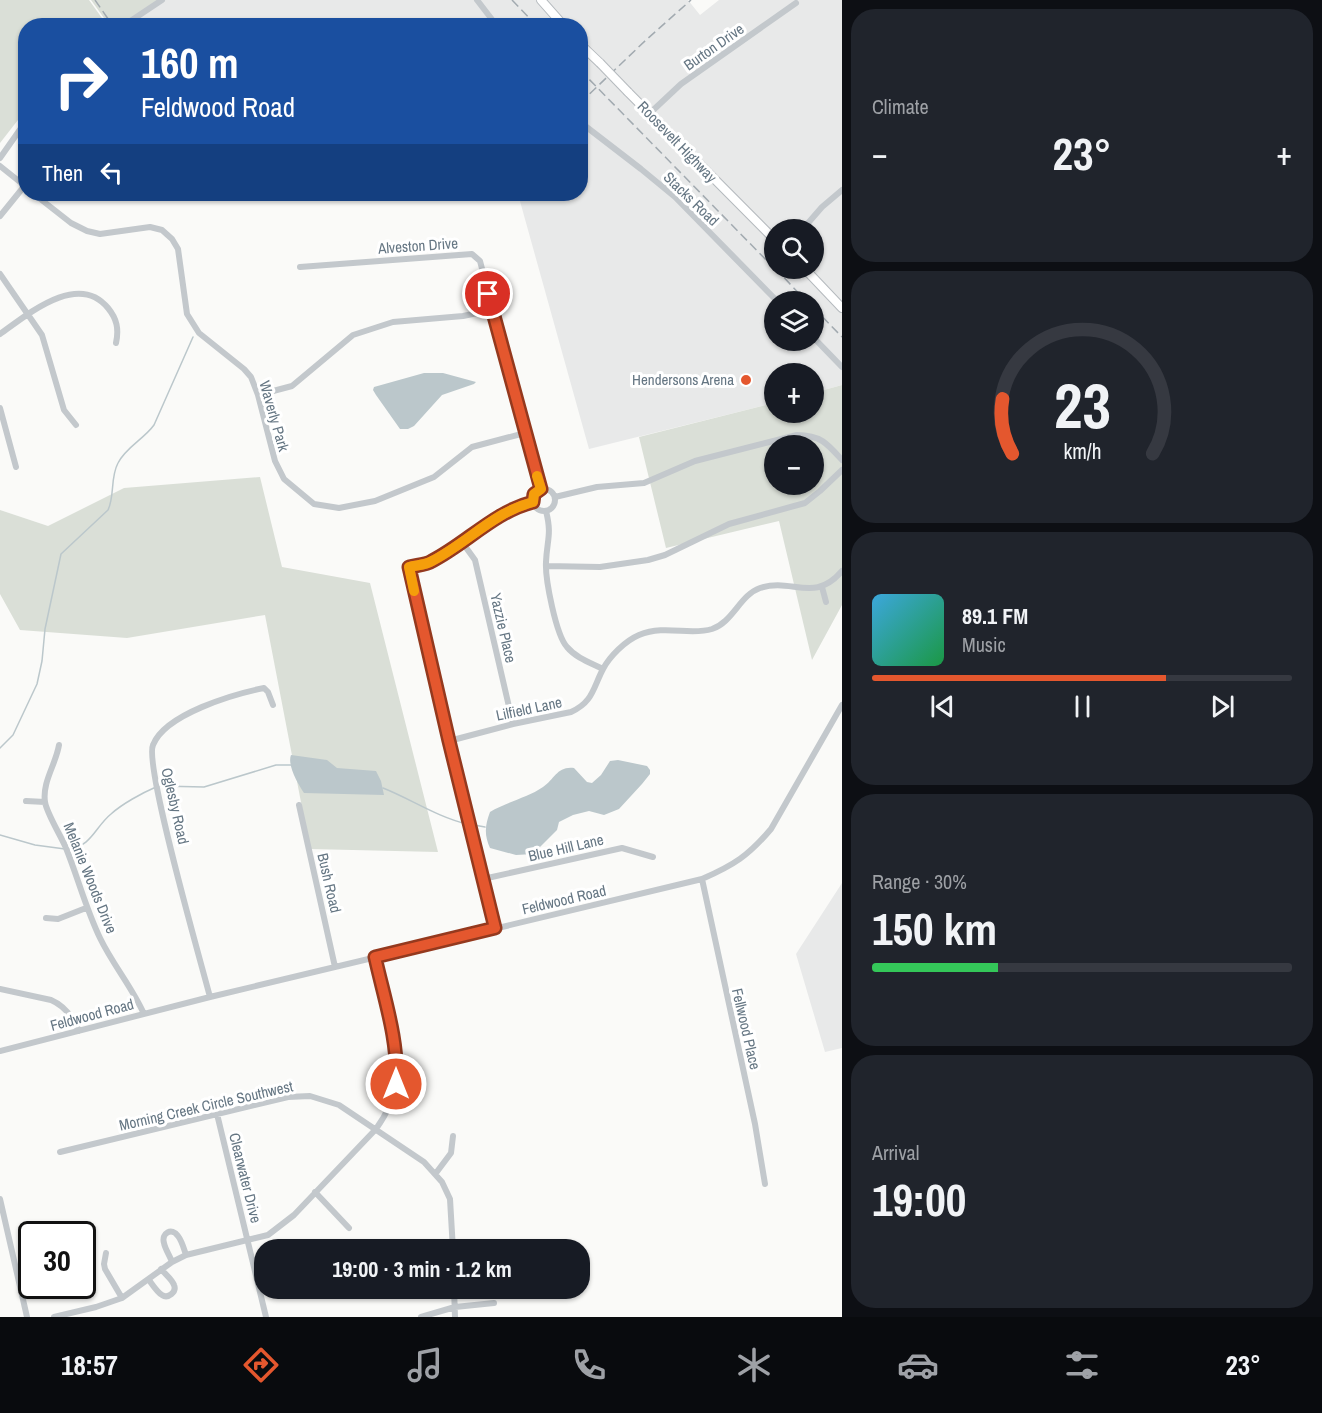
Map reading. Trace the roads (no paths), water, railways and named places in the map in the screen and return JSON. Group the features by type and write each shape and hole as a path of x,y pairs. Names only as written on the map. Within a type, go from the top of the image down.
{"main road":[{"path":"541,0 557,18"},
{"name":"Roosevelt Highway","path":"588,52 764,229"},
{"path":"814,279 842,308"}],"street":[{"path":"134,18 162,0"},
{"path":"477,0 491,18"},
{"name":"Burton Drive","path":"649,114 681,84 796,3"},
{"name":"Stacks Road","path":"588,128 675,197 767,291"},
{"path":"0,158 18,132"},
{"path":"0,166 18,180"},
{"path":"812,219 842,190"},
{"path":"0,216 18,194"},
{"name":"Waverly Park","path":"43,201 71,223 87,231 100,234 150,227 162,230 178,249 187,314 199,333 251,377 258,394 275,461 284,479 314,504 339,508 375,501 434,477 472,447 525,434"},
{"name":"Alveston Drive","path":"300,267 472,254 480,261 541,489"},
{"path":"0,274 42,335 64,410 76,425"},
{"path":"0,334 28,314 55,298 67,294 90,296 104,303 114,315 119,330 116,343"},
{"path":"258,394 292,386 353,335 393,321 463,316 492,310"},
{"path":"824,348 842,367"},
{"path":"0,408 16,467"},
{"path":"555,497 597,487 644,483 695,461 796,435 812,435 818,438 842,460"},
{"path":"546,566 594,568 648,560 665,555 729,524 805,502 842,470"},
{"path":"541,489 549,490 555,497 552,507 546,511 539,510 533,502 534,494 541,489"},
{"path":"495,928 409,567 430,562 501,514 516,506 533,502"},
{"path":"546,511 550,534 546,566 559,634 574,654 603,669"},
{"name":"Yazzie Place","path":"462,542 476,560 513,724"},
{"path":"826,602 822,587 842,572"},
{"name":"Lilfield Lane","path":"449,741 571,712 579,708 593,694 603,669 612,655 639,634 659,629 701,631 714,628 726,620 750,593 762,587 812,589 822,587"},
{"name":"Oglesby Road","path":"210,997 167,830 151,752 158,737 186,715 219,700 264,688 273,705"},
{"name":"Feldwood Road","path":"0,1051 210,997 702,879 741,860 771,829 842,705"},
{"path":"26,801 45,802 48,776 58,755 59,745"},
{"name":"Melanie Woods Drive","path":"45,802 66,849 86,908 120,974 135,994 144,1014"},
{"name":"Bush Road","path":"299,805 335,967"},
{"name":"Blue Hill Lane","path":"483,879 622,848 653,857"},
{"name":"Fellwood Place","path":"702,879 755,1124 765,1184"},
{"path":"46,918 58,920 86,908"},
{"path":"54,1317 122,1298 161,1269 186,1255 261,1238 275,1231 294,1215 376,1129 386,1115 392,1099 397,1066 375,957"},
{"path":"0,989 59,1003 74,1019 79,1031"},
{"name":"Morning Creek Circle Southwest","path":"60,1152 288,1097 310,1096 339,1105 424,1162 436,1173 450,1199 452,1239"},
{"name":"Clearwater Drive","path":"217,1114 266,1317"},
{"path":"436,1173 451,1153 453,1136"},
{"path":"315,1192 349,1228"},
{"path":"0,1199 27,1317"},
{"path":"172,1262 163,1241 164,1235 168,1232 177,1234 186,1255"},
{"path":"106,1252 105,1269 122,1298"},
{"path":"149,1280 162,1295 172,1294 174,1284 161,1269"},
{"path":"455,1299 455,1317"},
{"path":"421,1317 455,1307 495,1303"}],"waterway":[{"path":"0,748 13,735 37,684 45,629 61,554 108,510 118,463 121,457 154,425 193,337"},
{"path":"160,786 204,787 276,765 291,765"},
{"path":"69,849 88,840 121,806 156,787"},
{"path":"383,788 445,817 467,824"},
{"path":"474,825 485,827"},
{"path":"0,835 35,845 65,849"}],"railway":[{"path":"95,0 107,18"},
{"path":"512,0 529,18"},
{"path":"588,95 691,0"},
{"path":"588,78 764,258"},
{"path":"785,279 797,291"},
{"path":"824,318 842,337"}],"place":[{"name":"Hendersons Arena","path":"746,380"}]}
